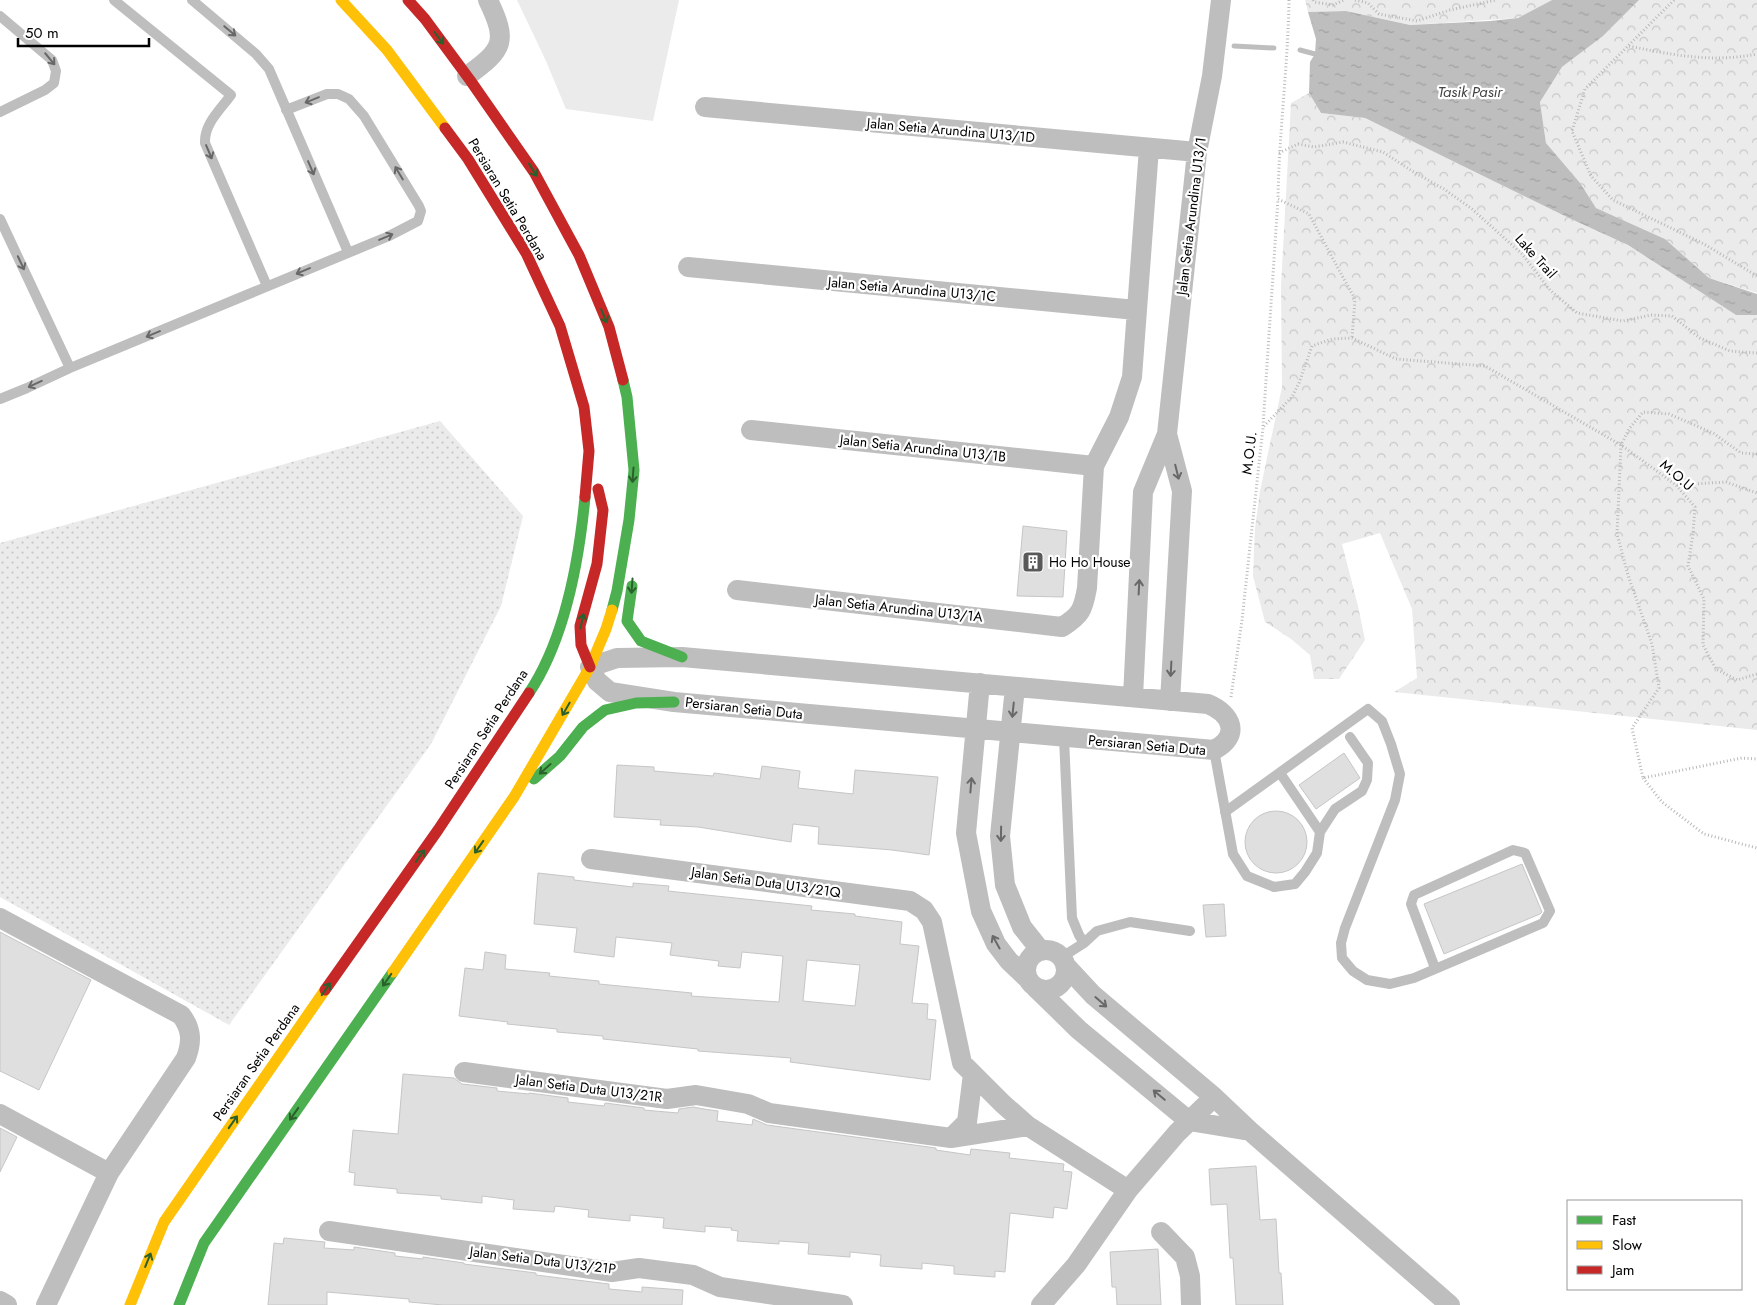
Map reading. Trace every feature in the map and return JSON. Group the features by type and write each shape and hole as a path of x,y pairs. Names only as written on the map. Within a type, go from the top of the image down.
{"main road":[{"name":"Persiaran Setia Perdana","path":"130,1305 164,1222 438,830 532,689 553,646 563,616 577,559 589,451 584,407 560,326 526,253 468,159 387,50 341,0"},
{"path":"180,1305 204,1244 514,797 606,629 617,591 629,520 634,470 627,397 609,327 579,255 534,172 467,76 425,19 408,0"},
{"path":"582,671 580,626 596,564 603,510 589,451"},
{"path":"629,520 633,571 631,605 627,621 641,641 682,657"},
{"path":"514,797 560,756 583,727 605,710 636,703 674,702"},
{"path":"438,830 474,797"}],"street":[{"path":"467,76 489,60 496,52 501,36 497,20 488,0"},
{"name":"Jalan Setia Arundina U13/1","path":"1167,434 1197,152 1212,76 1221,0"},
{"name":"Jalan Setia Arundina U13/1D","path":"705,107 1197,152"},
{"path":"1094,466 1119,416 1132,378 1149,148"},
{"name":"Jalan Setia Arundina U13/1C","path":"688,267 1136,310"},
{"name":"Jalan Setia Arundina U13/1B","path":"751,430 1094,466"},
{"path":"1133,697 1143,492 1167,434"},
{"path":"1167,434 1182,491 1170,701"},
{"name":"Jalan Setia Arundina U13/1A","path":"737,590 1062,627 1076,618 1084,605 1087,588 1094,466"},
{"name":"Persiaran Setia Duta","path":"682,657 1208,704 1226,714 1230,724 1229,738 1222,746 1214,750 674,702 610,692 582,671 617,658 682,657"},
{"path":"980,683 966,833 981,911 996,944 1009,961 1079,1030 1189,1121 1250,1131"},
{"path":"1016,687 1000,836 1005,885 1022,927 1041,951"},
{"name":"Jalan Setia Duta U13/21Q","path":"591,859 910,901 924,910 932,922 962,1063 972,1074"},
{"path":"0,918 181,1015 188,1024 190,1036 190,1047 186,1058 109,1173 46,1305"},
{"path":"1064,962 1065,979 1058,988 1046,991 1031,983 1026,967 1031,957 1041,951 1052,951 1064,962 1093,995 1214,1097 1250,1131 1450,1305"},
{"name":"Jalan Setia Duta U13/21R","path":"464,1072 667,1099 696,1096 748,1104 769,1113 951,1138 1028,1126"},
{"path":"972,1074 1028,1126 1128,1190"},
{"path":"951,1138 967,1122 972,1074"},
{"path":"1041,1305 1076,1265 1128,1190 1189,1121 1214,1097"},
{"path":"0,1114 109,1173"},
{"name":"Jalan Setia Duta U13/21P","path":"329,1231 612,1272 639,1268 693,1275 720,1287 843,1305"},
{"path":"1161,1232 1185,1257 1190,1276 1191,1305"},
{"path":"0,1301 7,1305"}],"lane":[{"path":"114,0 231,95 209,124 205,133 205,142 267,286"},
{"path":"192,0 264,62 269,69 348,252"},
{"path":"0,16 52,60 56,71 54,83 45,90 0,112"},
{"path":"0,398 389,236 418,221 421,211 420,206 364,116 349,99 338,94 327,94 286,110"},
{"path":"0,218 70,368"},
{"path":"1226,812 1368,709 1382,721 1400,774 1396,800 1345,928 1341,943 1342,958 1353,971 1367,980 1390,984 1414,978 1543,922 1550,911 1525,853 1513,850 1414,895 1411,904 1435,968"},
{"path":"1214,750 1233,854 1247,876 1274,887 1295,884 1317,853 1320,832 1335,809 1362,791 1367,780 1368,763 1350,737"},
{"path":"1064,738 1072,918 1084,943"},
{"path":"1280,773 1320,832"},
{"path":"1064,962 1097,931 1130,922 1190,931"}],"path":[{"path":"1263,427 1289,0"},
{"path":"1313,0 1314,2 1333,5 1344,0"},
{"path":"1355,0 1368,3 1379,14 1417,21 1450,10 1496,0"},
{"path":"1674,0 1585,89 1572,131 1591,176 1613,200 1704,244 1757,276"},
{"path":"1628,46 1682,57 1740,57 1757,54"},
{"name":"Lake Trail","path":"1279,153 1298,144 1314,147 1343,142 1383,152 1444,189 1472,209 1522,254 1550,290 1577,314 1623,321 1651,315 1672,316 1700,338 1730,351 1757,353"},
{"path":"1278,199 1309,214 1355,299 1352,338"},
{"name":"M.O.U","path":"1352,338 1396,359 1484,366 1622,445 1676,485 1695,507 1688,566 1704,600 1703,645 1716,669 1737,680 1757,674"},
{"name":"M.O.U.","path":"1232,696 1263,427 1292,397 1312,346 1332,339 1352,338"},
{"path":"1757,454 1741,453 1713,433 1669,414 1643,412 1629,428 1622,445 1617,534 1628,576 1652,644 1659,688 1632,728 1643,778 1662,802 1704,834 1757,848"},
{"path":"1676,485 1726,482 1757,493"},
{"path":"1643,778 1742,758 1757,760"}],"green space":[{"path":"517,0 679,0 653,121 566,109"},
{"path":"1305,0 1552,0 1518,18 1410,25 1346,11 1308,12"},
{"path":"1639,0 1757,0 1757,293 1709,278 1665,239 1596,208 1546,143 1540,102 1562,67 1603,36"},
{"path":"1309,93 1321,113 1365,118 1628,245 1736,315 1757,315 1757,730 1394,692 1417,678 1412,609 1380,533 1342,544 1365,640 1339,679 1314,679 1310,655 1291,639 1265,622 1253,576 1255,528 1260,491 1282,387 1281,286 1291,103"},
{"path":"440,421 523,516 501,606 431,744 229,1025 0,897 0,543"}],"water":[{"name":"Tasik Pasir","path":"1552,0 1639,0 1603,36 1562,67 1540,102 1546,143 1580,183 1596,208 1665,239 1709,278 1757,294 1757,315 1736,315 1628,245 1365,118 1321,113 1309,93 1310,62 1315,54 1316,39 1308,12 1346,11 1410,25 1518,18"}],"building":[{"path":"1023,526 1067,531 1063,597 1017,596"},
{"path":"1344,753 1360,778 1316,809 1299,785"},
{"path":"617,765 654,767 654,771 713,776 714,773 760,779 762,766 800,771 798,788 853,794 855,770 938,777 929,855 818,844 819,827 793,824 791,842 698,827 660,825 661,820 614,817"},
{"path":"1270,811 1282,811 1298,820 1305,830 1307,842 1305,854 1298,864 1282,873 1270,873 1259,868 1250,859 1245,848 1245,836 1250,825 1259,816"},
{"path":"1522,864 1542,912 1444,954 1424,904"},
{"path":"538,873 574,877 574,880 633,887 633,883 669,886 668,891 812,906 811,910 855,914 855,916 902,922 900,944 919,946 912,1003 928,1004 927,1019 936,1020 930,1080 790,1062 791,1058 698,1051 698,1049 603,1039 603,1036 557,1032 557,1029 507,1024 508,1022 459,1016 465,968 483,970 485,952 506,955 505,969 550,973 549,976 599,981 599,984 692,993 691,996 779,1002 783,956 742,952 740,968 718,966 719,961 670,955 672,943 616,937 614,957 574,952 577,928 534,924","holes":["807,960 860,965 855,1006 803,1001"]},
{"path":"1224,904 1226,936 1206,937 1203,905"},
{"path":"0,932 91,980 39,1090 0,1071"},
{"path":"403,1074 454,1078 462,1084 497,1088 497,1091 568,1098 568,1102 604,1106 605,1103 644,1108 644,1110 678,1113 679,1109 693,1107 718,1111 717,1121 752,1125 753,1119 767,1125 936,1148 936,1150 970,1155 971,1149 1010,1153 1009,1158 1064,1164 1063,1171 1072,1172 1067,1209 1054,1207 1053,1218 1010,1213 1005,1272 995,1271 995,1277 954,1274 954,1266 922,1263 922,1269 880,1266 881,1255 850,1252 850,1257 808,1254 809,1243 779,1241 779,1244 737,1241 738,1231 731,1230 732,1228 705,1226 705,1232 663,1228 664,1218 630,1215 630,1221 588,1217 589,1210 555,1206 554,1212 513,1209 514,1200 482,1196 482,1203 441,1199 441,1196 397,1193 397,1189 354,1185 355,1173 349,1172 353,1130 398,1134"},
{"path":"0,1128 17,1137 0,1172"},
{"path":"1256,1166 1260,1220 1276,1219 1283,1305 1236,1305 1233,1258 1230,1258 1227,1204 1211,1205 1209,1169"},
{"path":"284,1238 325,1242 324,1248 354,1250 354,1247 395,1253 395,1256 423,1259 423,1257 536,1273 536,1275 609,1284 609,1289 642,1292 642,1287 683,1290 682,1305 443,1305 409,1302 409,1299 327,1292 327,1305 268,1305 274,1243 283,1244"},
{"path":"1158,1249 1161,1305 1117,1305 1116,1287 1112,1287 1110,1252"}],"waterway":[{"path":"1234,46 1274,48"},
{"path":"1300,50 1315,54"}],"traffic: fast":[{"path":"612,610 629,520 634,470 627,397 623,380"},
{"path":"529,693 552,649 561,624 579,547 585,497"},
{"path":"632,586 627,621 641,641 682,657"},
{"path":"534,779 560,756 583,727 605,710 636,703 674,702"},
{"path":"179,1305 204,1243 393,972"}],"traffic: slow":[{"path":"341,0 387,50 445,128"},
{"path":"393,972 514,797 590,667 612,610"},
{"path":"130,1305 164,1222 325,990"}],"traffic: jam":[{"path":"408,0 425,19 470,80 534,172 579,255 609,327 623,380"},
{"path":"445,128 468,159 526,253 560,326 584,407 589,451 585,497"},
{"path":"590,667 581,645 580,626 597,564 603,510 598,489"},
{"path":"325,990 438,830 529,693"}],"place":[{"name":"Ho Ho House","path":"1033,562"}]}
